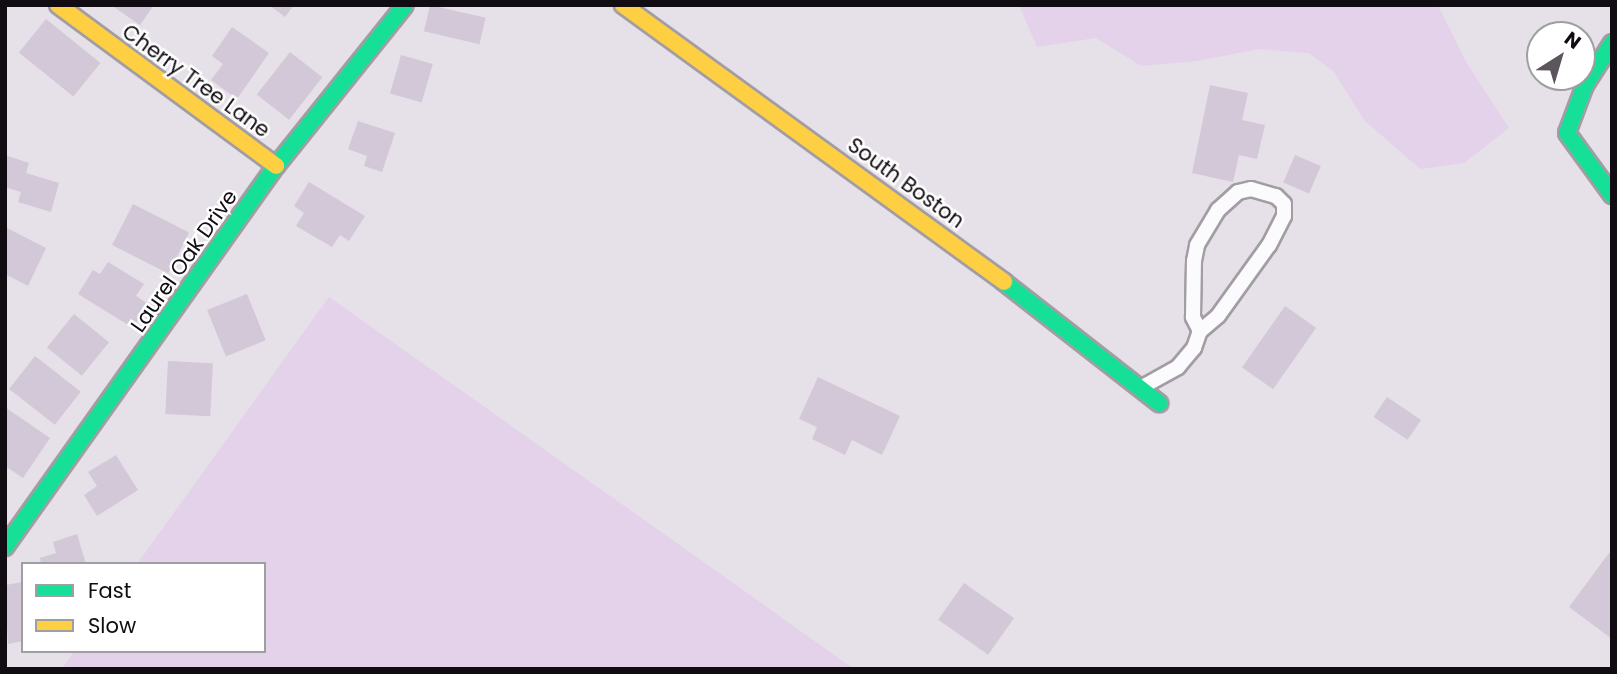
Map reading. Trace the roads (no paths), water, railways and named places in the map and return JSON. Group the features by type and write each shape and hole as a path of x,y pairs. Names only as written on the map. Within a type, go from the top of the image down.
{"street":[{"name":"Cherry Tree Lane","path":"58,5 276,166"},
{"name":"Laurel Oak Drive","path":"5,547 276,166 405,5"},
{"name":"South Boston","path":"623,5 928,223 1159,403"},
{"path":"1612,43 1584,85 1567,133 1612,195"}],"lane":[{"path":"1140,387 1178,367 1200,331 1218,316 1269,245 1284,216 1284,204 1276,196 1251,189 1238,192 1205,230 1194,261 1193,317 1200,331"}]}
